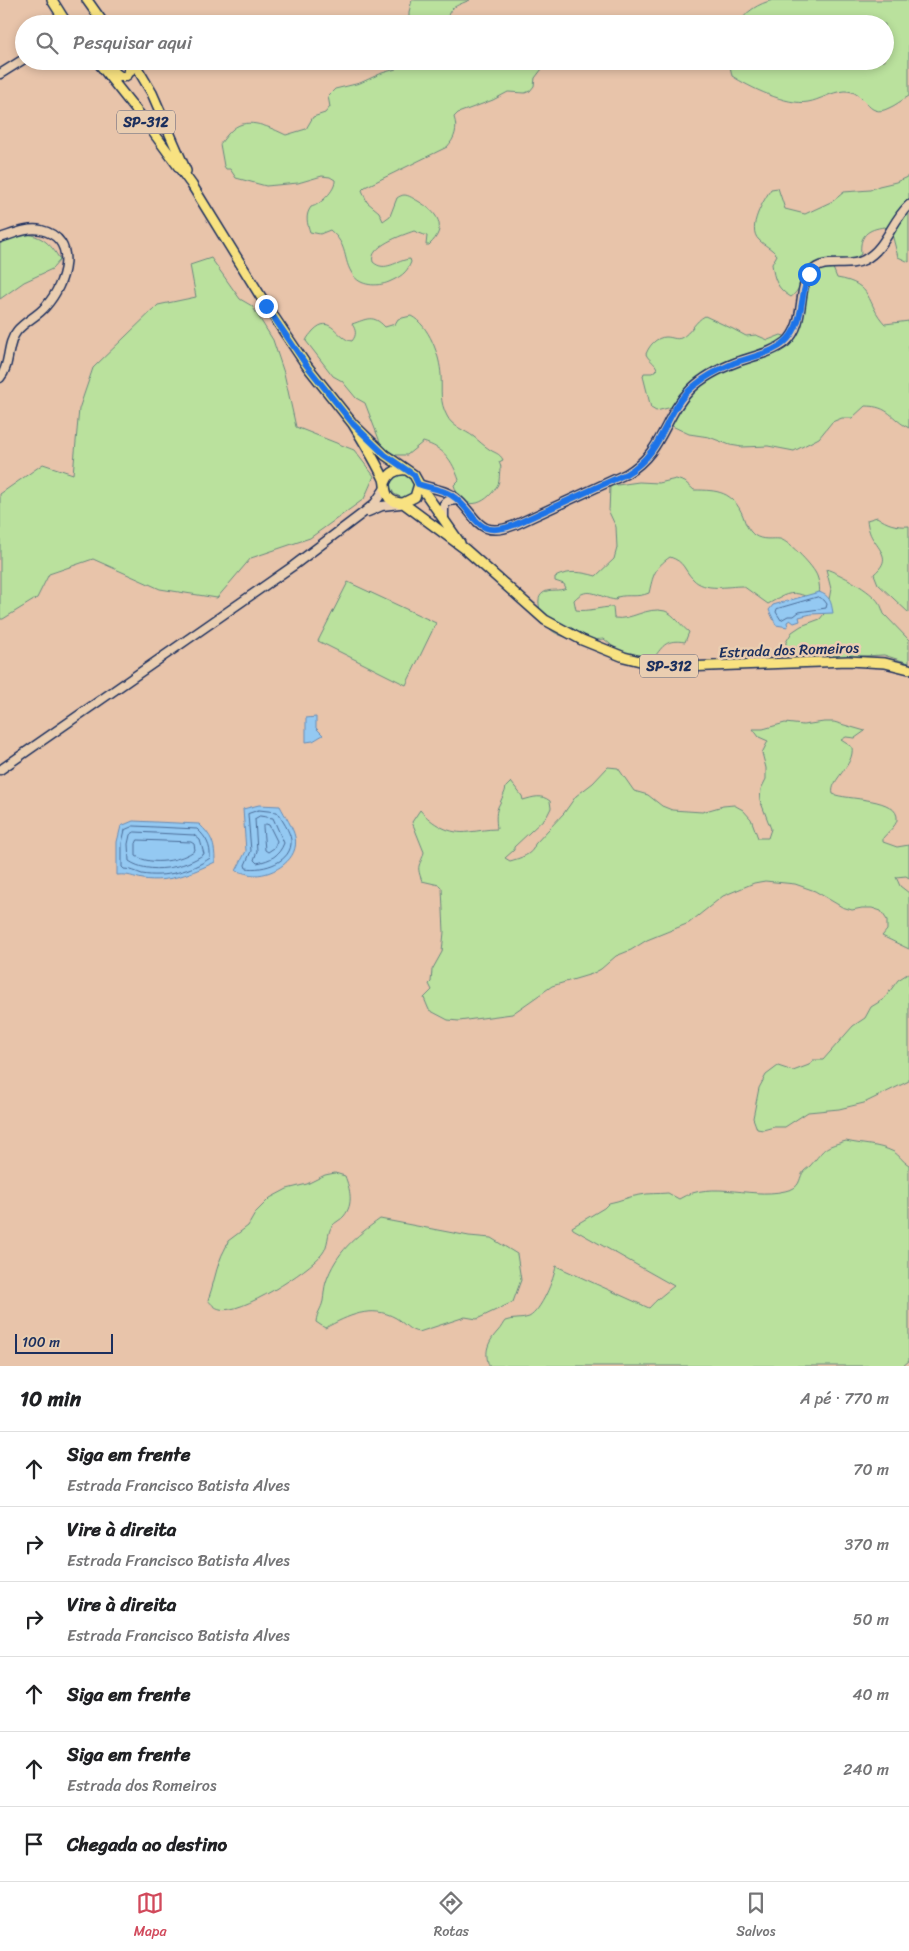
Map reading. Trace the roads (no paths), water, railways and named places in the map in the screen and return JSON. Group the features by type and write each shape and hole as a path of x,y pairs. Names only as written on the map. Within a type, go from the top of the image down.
{"main road":[{"path":"52,0 60,14"},
{"path":"87,0 98,15"},
{"name":"Estrada dos Romeiros","path":"104,70 148,125 192,186 266,306 307,366 353,424 373,456 389,498 403,503 465,549 544,620 576,637 624,656 656,664 684,667 848,661 884,663 909,669"},
{"path":"113,70 118,76 123,77 129,74 130,70"},
{"name":"Estrada dos Romeiros","path":"139,70 152,92 192,186"},
{"name":"Estrada dos Romeiros","path":"353,424 385,455 414,475 418,484 465,549"},
{"path":"385,486 387,478 395,471 406,470"},
{"path":"403,503 415,497 418,484"}],"street":[{"path":"0,74 15,65"},
{"path":"418,484 448,493 458,500 479,524 485,528 497,530 514,525 634,470 656,447 676,409 693,387 720,370 771,351 786,342 791,336 799,318 806,280 813,270 824,264 853,264 867,258 880,247 897,219 909,205"},
{"path":"0,238 30,230 41,230 50,233 59,240 65,249 67,258 57,287 47,306 17,330 12,338 6,365 0,378"},
{"path":"0,770 293,566 364,514 374,504 385,486"},
{"path":"444,518 444,504 450,500 458,500"},
{"path":"364,514 382,506 403,503"}],"water":[{"path":"819,592 826,595 832,605 833,613 811,614 799,617 800,621 794,623 790,620 787,622 788,627 776,625 769,610 773,605"},
{"path":"316,717 316,728 323,735 313,741 306,742 306,718"},
{"path":"259,805 280,806 293,829 295,845 290,859 277,869 253,875 236,871 246,851 243,809"},
{"path":"133,821 199,824 212,841 215,862 189,873 162,880 117,875 117,842 121,826"}]}
